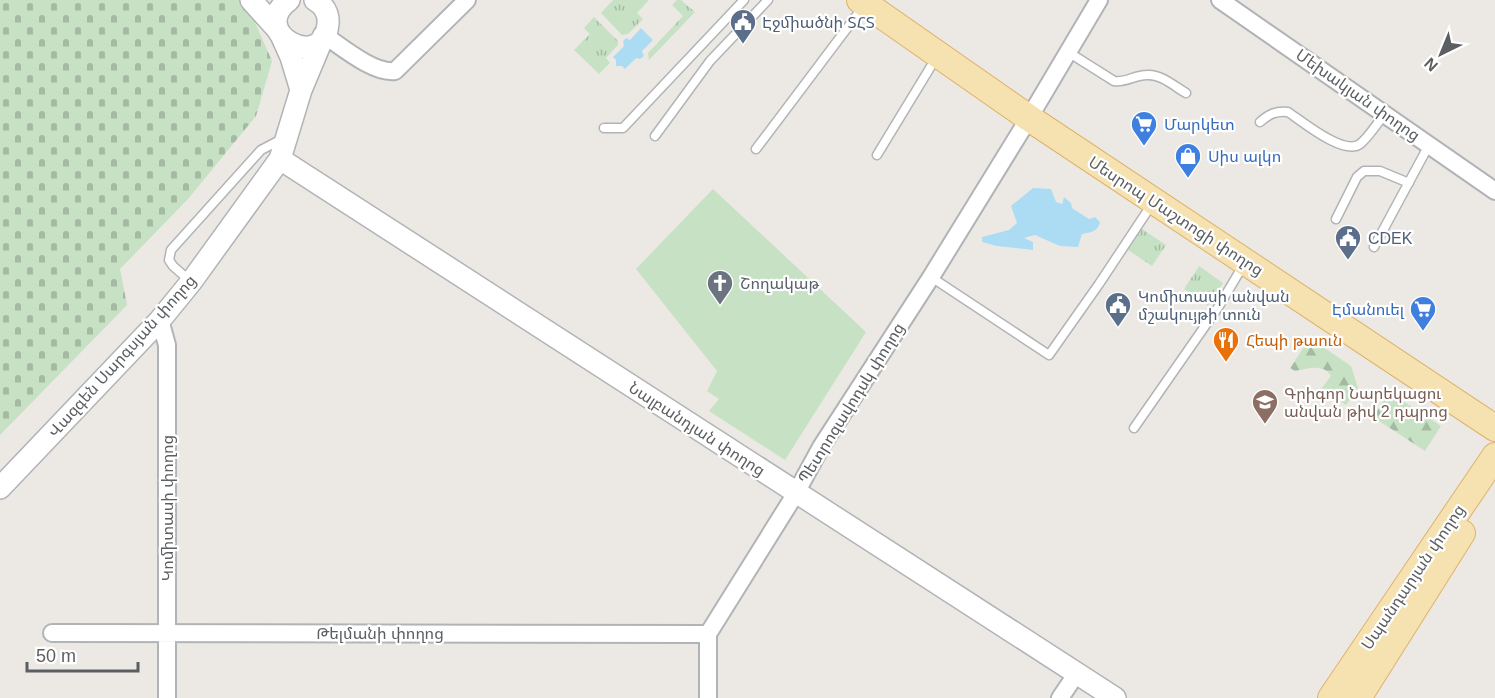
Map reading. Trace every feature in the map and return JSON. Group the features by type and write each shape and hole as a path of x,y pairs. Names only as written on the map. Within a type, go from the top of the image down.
{"main road":[{"name":"Մեսրոպ Մաշտոցի փողոց","path":"863,2 1029,118 1495,428"},
{"name":"Սպանդարյան փողոց","path":"1331,698 1495,456"},
{"name":"Սպանդարյան փողոց","path":"1358,698 1495,482"}],"street":[{"path":"251,0 280,34 295,46 303,47 318,42 328,18"},
{"path":"286,0 278,14 280,34 291,57 301,90"},
{"path":"315,0 325,10 328,18 375,68 387,72 395,70 467,0"},
{"name":"Պետրոզավոդսկ փողոց","path":"708,634 821,447 931,277 1099,0"},
{"name":"Մեխակյան փողոց","path":"1220,0 1495,190"},
{"name":"Վազգեն Սարգսյան փողոց","path":"0,488 160,320 191,282 280,159 301,90 328,18"},
{"name":"Նալբանդյան փողոց","path":"280,159 1114,698"},
{"name":"Կոմիտասի փողոց","path":"160,320 166,345 167,698"},
{"name":"Թելմանի փողոց","path":"52,633 708,634"},
{"path":"708,634 708,698"},
{"path":"1060,698 1077,673"}],"lane":[{"path":"604,128 623,128 744,0"},
{"path":"655,136 710,61 768,0"},
{"path":"756,149 863,2"},
{"path":"1068,52 1114,81 1122,82 1145,75 1157,76 1186,93"},
{"path":"877,155 938,56"},
{"path":"1260,123 1269,114 1279,111 1288,112 1338,145 1350,148 1359,145 1385,114"},
{"path":"191,282 172,266 169,260 171,250 261,150 287,137"},
{"path":"1374,247 1429,145"},
{"path":"1336,219 1357,177 1364,171 1380,171 1409,183"},
{"path":"931,277 1049,355 1154,201"},
{"path":"1134,428 1219,306 1246,261"}],"green space":[{"path":"0,0 243,0 247,4 272,61 256,116 188,199 120,269 127,305 0,435"},
{"path":"613,0 649,0 637,13 643,19 628,34 622,35 601,13"},
{"path":"677,0 681,0 695,12 649,60 648,53 683,16 672,5"},
{"path":"594,17 618,41 618,45 606,58 610,63 599,74 574,50 590,34 584,28"},
{"path":"713,189 866,332 785,460 709,411 719,399 707,391 717,371 636,269"},
{"path":"1142,229 1166,245 1152,266 1128,250"},
{"path":"1199,266 1223,283 1208,306 1184,289"},
{"path":"1310,338 1351,366 1358,388 1346,405 1321,389 1331,376 1324,369 1310,368 1295,371 1290,368"},
{"path":"1389,392 1441,426 1425,451 1373,417"}],"water":[{"path":"641,28 653,40 642,51 644,56 640,59 636,58 625,69 622,66 616,66 616,60 613,57 624,46 623,41 626,38 630,40"},
{"path":"1033,188 1051,189 1056,202 1062,204 1064,197 1071,203 1072,208 1089,219 1095,217 1100,222 1098,228 1082,234 1078,247 1060,246 1035,235 1024,238 1033,242 1033,250 982,242 982,237 1009,230 1017,223 1011,206"}],"place":[{"name":"Էջմիածնի ՏՀՏ","path":"743,45"},
{"name":"Մարկետ","path":"1144,147"},
{"name":"Սիս ալկո","path":"1188,179"},
{"name":"CDEK","path":"1348,261"},
{"name":"Շողակաթ","path":"720,306"},
{"name":"Կոմիտասի անվան մշակույթի տուն","path":"1118,328"},
{"name":"Էմանուել","path":"1423,332"},
{"name":"Հեպի թաուն","path":"1226,363"},
{"name":"Գրիգոր Նարեկացու անվան թիվ 2 դպրոց","path":"1265,425"}]}
